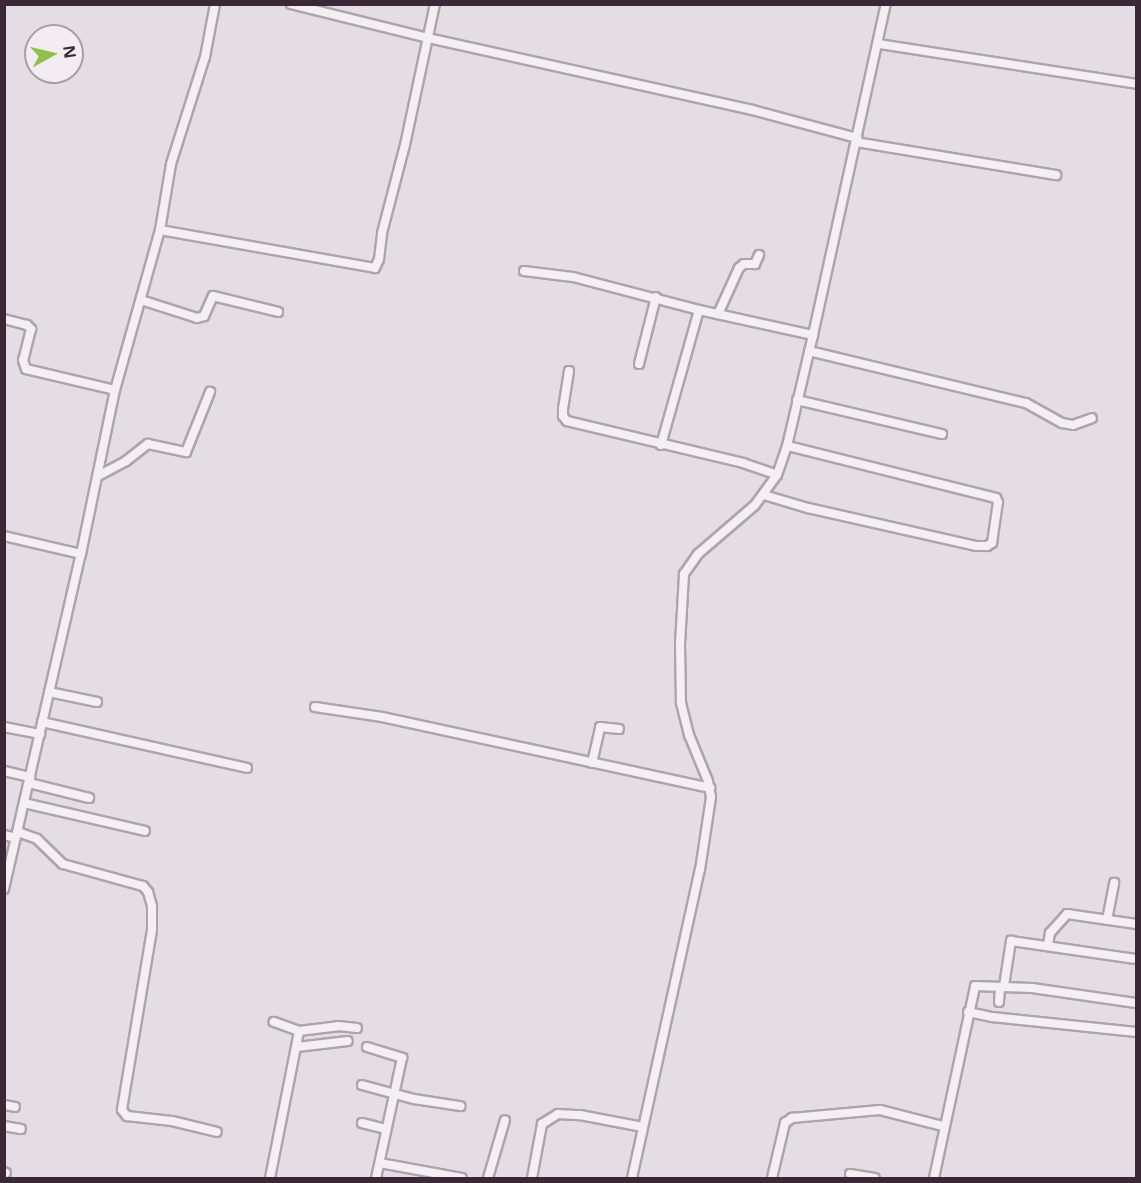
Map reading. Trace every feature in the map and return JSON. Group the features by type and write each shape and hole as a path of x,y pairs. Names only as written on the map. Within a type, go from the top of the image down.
{"street":[{"path":"4,889 7,864 17,835 81,555 115,390 160,230 171,164 205,57 215,4"},
{"path":"291,4 428,38 752,110 856,140 1056,176"},
{"path":"160,230 375,268 405,145 435,4"},
{"path":"632,1179 700,870 710,788 689,735 681,702 680,644 684,574 698,554 764,495 777,475 787,446 813,334 879,44 886,4"},
{"path":"879,44 1137,84"},
{"path":"718,314 739,268 744,264 755,264 759,255"},
{"path":"524,271 573,277 699,310 813,334"},
{"path":"141,300 197,318 204,316 213,296 278,312"},
{"path":"639,364 656,297"},
{"path":"661,445 699,310"},
{"path":"4,319 27,325 31,329 23,360 26,369 115,390"},
{"path":"809,351 1026,404 1062,423 1073,424 1092,418"},
{"path":"569,371 563,408 563,416 567,421 743,463 777,475"},
{"path":"98,476 126,461 148,444 186,452 210,392"},
{"path":"797,399 942,434"},
{"path":"764,495 808,508 977,546 987,546 992,543 998,502 996,498 787,446"},
{"path":"4,536 81,555"},
{"path":"49,692 97,702"},
{"path":"315,707 382,717 710,788"},
{"path":"42,722 247,768"},
{"path":"4,727 40,734"},
{"path":"592,763 600,727 619,729"},
{"path":"4,771 89,798"},
{"path":"24,803 145,831"},
{"path":"4,835 37,839 63,864 143,886 148,892 152,906 152,930 123,1110 127,1116 172,1121 217,1132"},
{"path":"1107,920 1114,883"},
{"path":"1048,945 1050,933 1067,914 1137,924"},
{"path":"999,1002 1011,941 1137,959"},
{"path":"934,1179 943,1126 975,986 1002,987 1137,1003"},
{"path":"968,1012 992,1017 1137,1032"},
{"path":"274,1022 299,1030 338,1026 357,1028"},
{"path":"338,1026 338,1042"},
{"path":"270,1179 299,1030"},
{"path":"297,1047 348,1041"},
{"path":"367,1047 402,1058 376,1179"},
{"path":"362,1085 395,1094 460,1106"},
{"path":"4,1105 15,1107"},
{"path":"772,1179 785,1123 792,1118 880,1110 943,1126"},
{"path":"532,1179 542,1124 558,1114 580,1115 643,1127"},
{"path":"488,1179 505,1120"},
{"path":"362,1123 386,1129"},
{"path":"4,1126 21,1129"},
{"path":"380,1163 462,1179"},
{"path":"850,1174 875,1179"}]}
